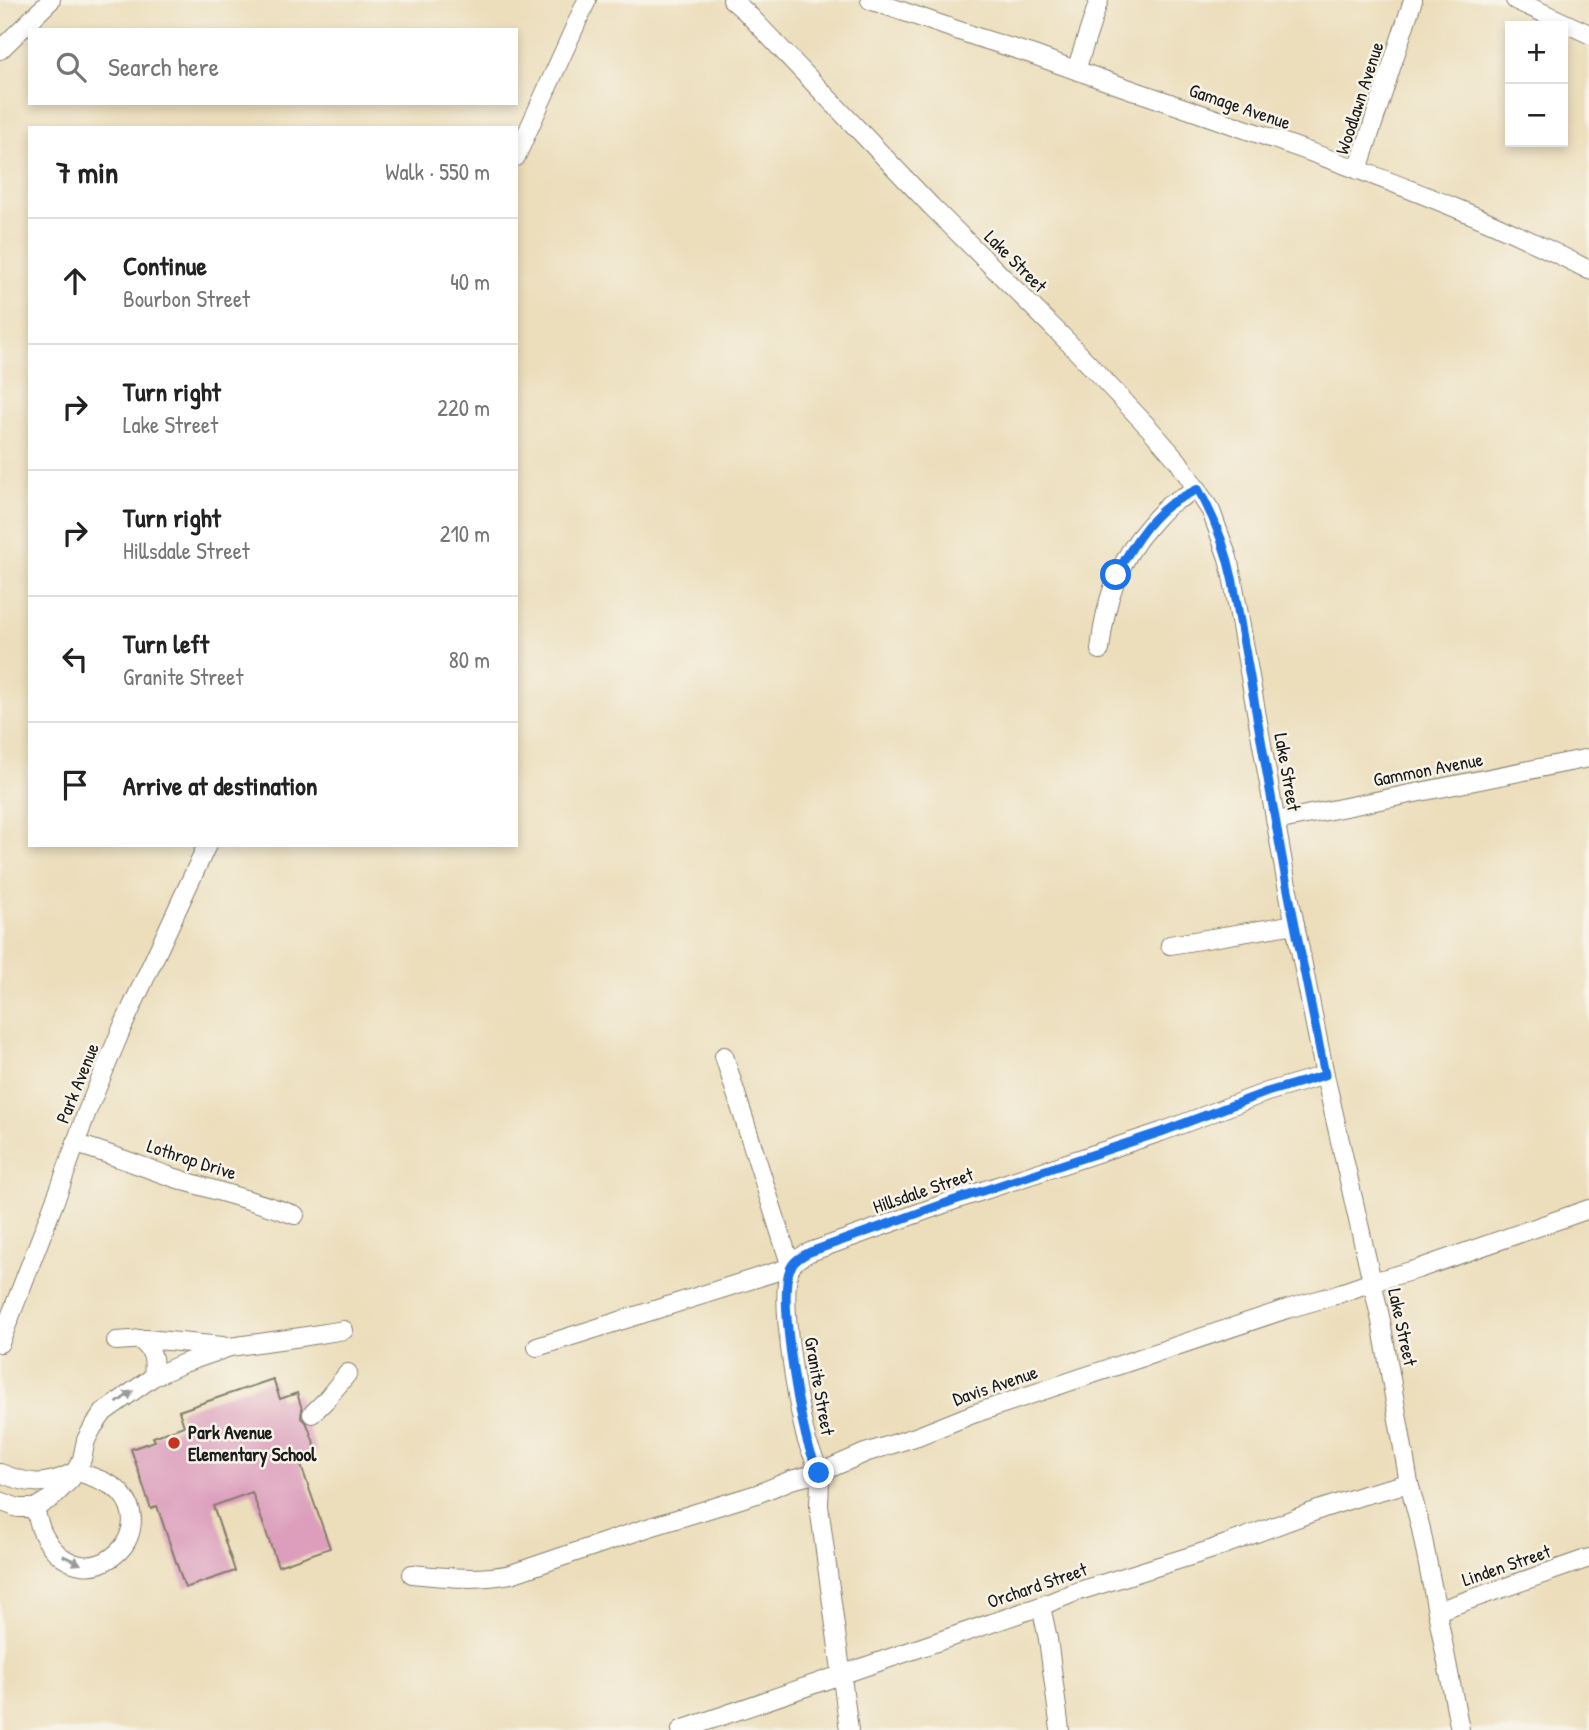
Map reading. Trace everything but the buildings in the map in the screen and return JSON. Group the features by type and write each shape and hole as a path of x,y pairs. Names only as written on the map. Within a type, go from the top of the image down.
{"street":[{"path":"0,50 51,0"},
{"path":"518,153 587,0"},
{"name":"Lake Street","path":"732,0 932,207 1068,342 1178,461 1211,511 1228,558 1295,924 1325,1075 1388,1355 1409,1483 1460,1730"},
{"name":"Gamage Avenue","path":"870,0 1358,170 1458,208 1589,270"},
{"path":"1076,70 1099,0"},
{"name":"Woodlawn Avenue","path":"1358,170 1413,0"},
{"path":"1516,0 1589,34"},
{"path":"1100,650 1102,627 1116,575 1127,556 1142,534 1165,509 1198,489"},
{"name":"Gammon Avenue","path":"1276,821 1589,758"},
{"name":"Park Avenue","path":"0,1343 122,1028 206,847"},
{"path":"1170,944 1295,924"},
{"name":"Granite Street","path":"724,1056 791,1266 786,1307 790,1344 806,1438 819,1473 818,1506 849,1730"},
{"name":"Hillsdale Street","path":"537,1347 791,1266 810,1252 939,1205 1149,1136 1267,1092 1325,1075"},
{"name":"Lothrop Drive","path":"76,1144 177,1179 295,1215"},
{"name":"Davis Avenue","path":"412,1574 468,1579 510,1574 757,1494 973,1414 1418,1269 1589,1209"},
{"path":"0,1501 18,1508 35,1508 53,1497 76,1471 93,1427 104,1412 153,1377 230,1347 344,1330"},
{"path":"116,1341 139,1339 230,1347"},
{"path":"139,1339 148,1346 155,1360 153,1377"},
{"path":"312,1414 348,1373"},
{"path":"0,1472 17,1480 38,1484 59,1480 76,1471 102,1481 119,1492 131,1511 130,1531 122,1550 106,1562 87,1567 69,1562 51,1547 41,1532 35,1508"},
{"name":"Orchard Street","path":"681,1730 1076,1592 1213,1549 1321,1509 1409,1483"},
{"name":"Linden Street","path":"1437,1611 1589,1558"},
{"path":"1041,1606 1060,1730"}],"place":[{"name":"Park Avenue Elementary School","path":"174,1443"}],"route":[{"path":"819,1473 806,1438 786,1307 788,1271 799,1258 1038,1171 1085,1158 1267,1092 1325,1075 1286,880 1228,558 1211,511 1198,489 1165,509 1142,534 1116,575"}]}
